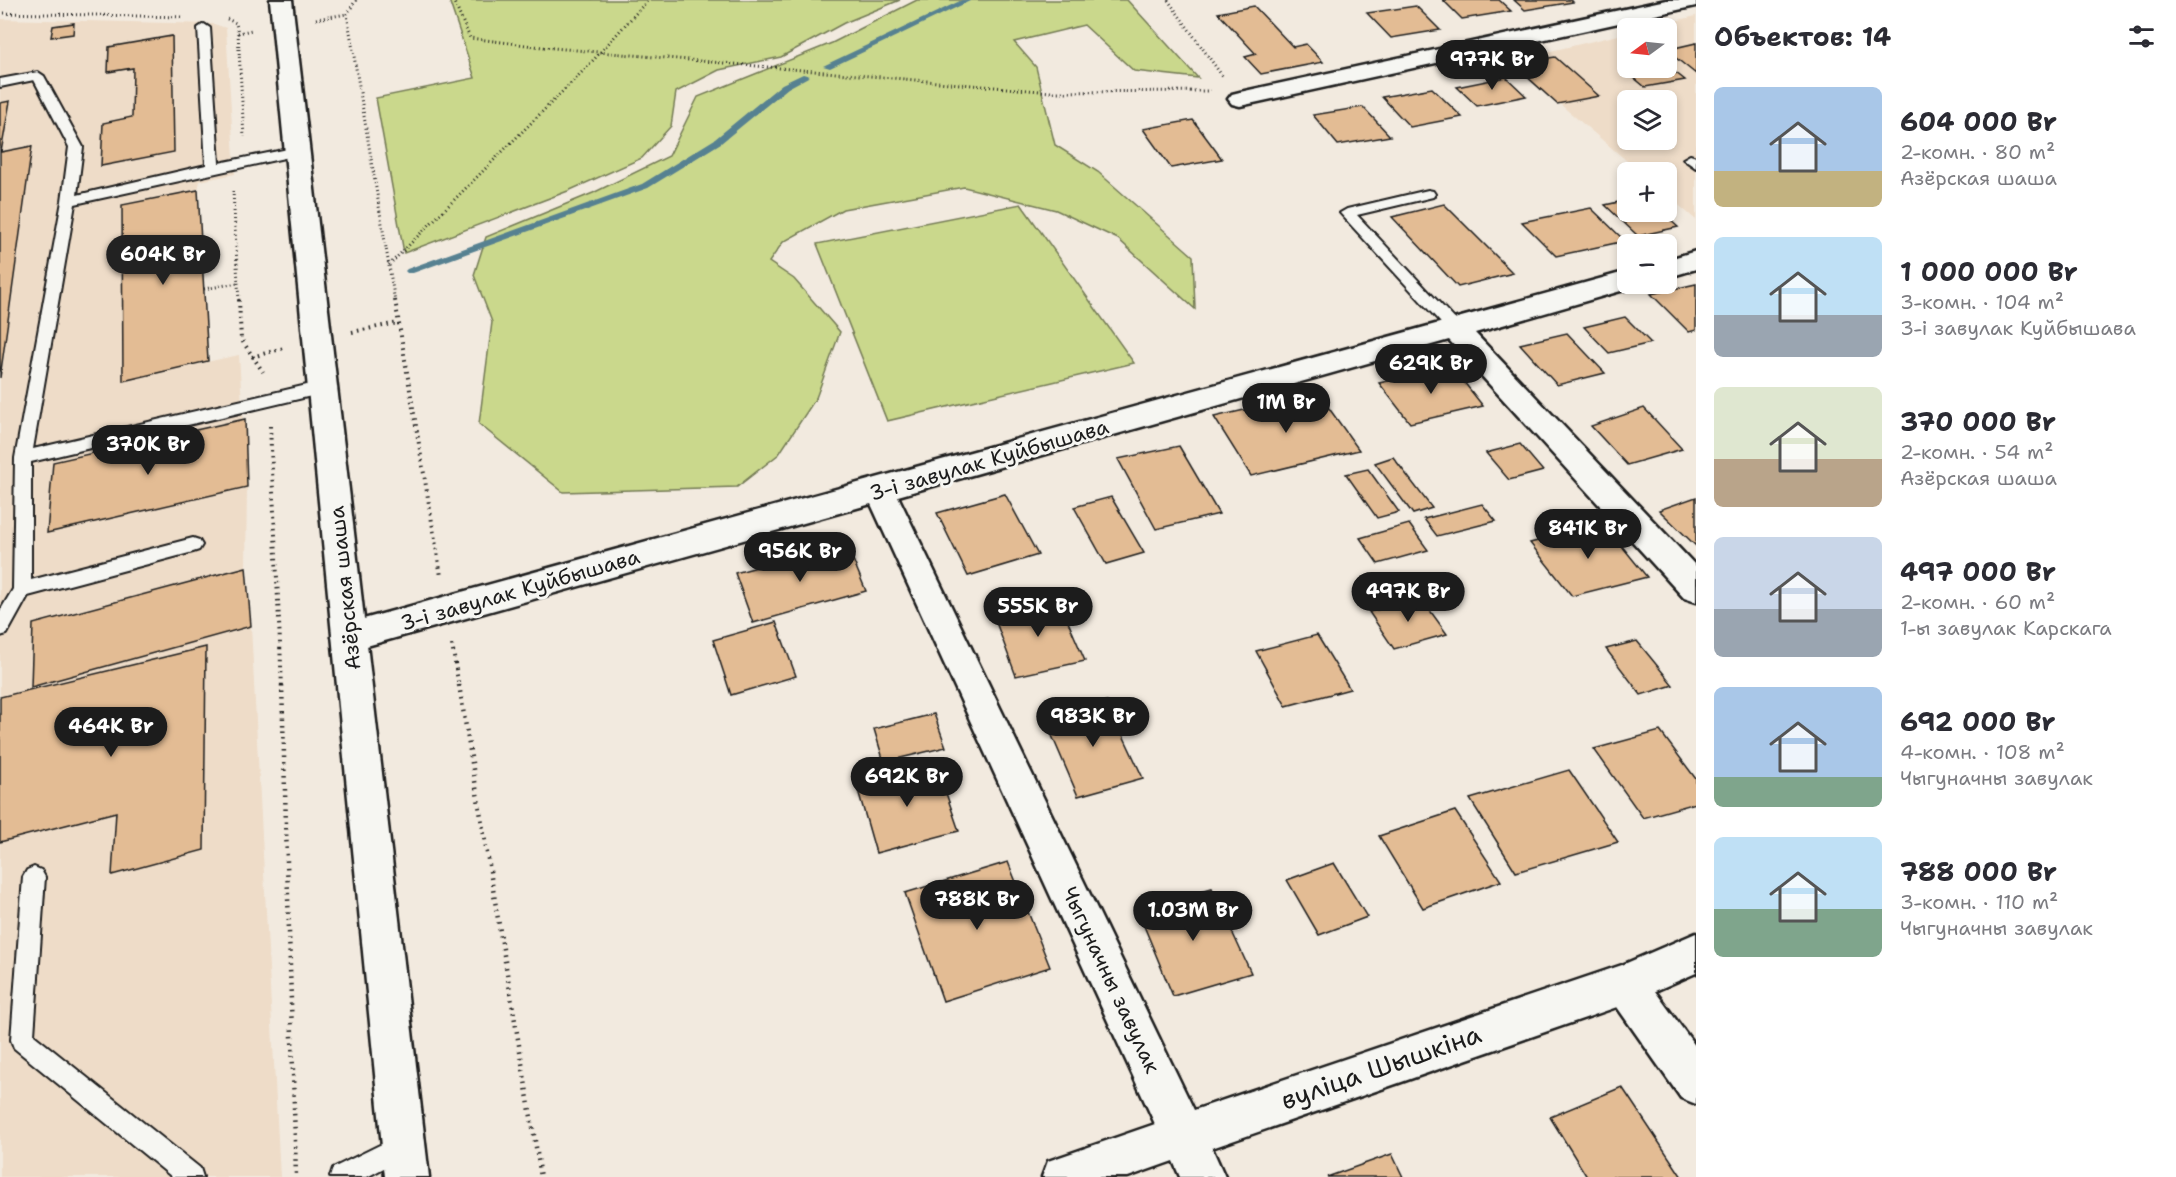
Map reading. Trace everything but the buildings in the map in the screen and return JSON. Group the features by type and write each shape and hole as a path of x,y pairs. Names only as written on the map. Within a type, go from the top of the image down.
{"street":[{"name":"Азёрская шаша","path":"281,0 405,1161"},
{"path":"1238,95 1696,0"},
{"path":"1677,266 1696,260"},
{"name":"3-і завулак Куйбышава","path":"350,637 1617,283"},
{"path":"1456,330 1696,588"},
{"name":"Чыгуначны завулак","path":"880,490 1203,1177"},
{"name":"вуліца Шышкіна","path":"1064,1177 1625,984 1696,952"},
{"path":"1625,984 1696,1083"}],"lane":[{"path":"200,23 213,168"},
{"path":"0,83 38,76 76,147 69,201 23,459 22,590 0,628"},
{"path":"69,201 213,168 298,152"},
{"path":"1428,194 1347,213 1456,330"},
{"path":"23,459 324,387"},
{"path":"22,590 193,544"},
{"path":"34,877 22,1040 191,1177"},
{"path":"342,1177 405,1161"}],"path":[{"path":"356,0 347,14 541,1177"},
{"path":"453,0 470,38 600,53 1051,92 1238,95"},
{"path":"389,265 600,53 648,0"},
{"path":"1167,0 1238,95"},
{"path":"0,13 200,23"},
{"path":"238,33 347,14"},
{"path":"218,18 230,19 236,23 238,33 246,162 243,180 232,191 241,339 264,373 269,401 286,782 296,1177"},
{"path":"204,289 238,283"}],"shaded area":[{"path":"1696,16 1696,220 1677,204 1677,162 1628,162 1509,61 1617,35 1617,78 1677,78 1677,20"},
{"path":"0,19 214,24 226,28 235,174 200,181 198,190 123,205 123,380 239,355 247,487 246,567 280,1177 0,1177"}],"green space":[{"path":"449,0 900,0 844,23 781,57 719,70 676,92 671,126 642,158 568,191 404,253 376,98 475,78"},
{"path":"917,0 1127,0 1198,78 1134,71 1084,25 1014,42 1036,67 1055,145 1098,172 1193,256 1195,309 1118,239 1056,210 964,187 843,209 783,242 769,262 794,279 840,332 816,398 779,454 737,487 563,492 479,424 492,322 474,275 486,237 593,193 669,156 698,97 832,43"},
{"path":"1021,204 1134,363 887,421 817,244"}],"waterway":[{"path":"827,66 968,0"},
{"path":"410,271 645,186 718,141 785,86 806,76"}]}
